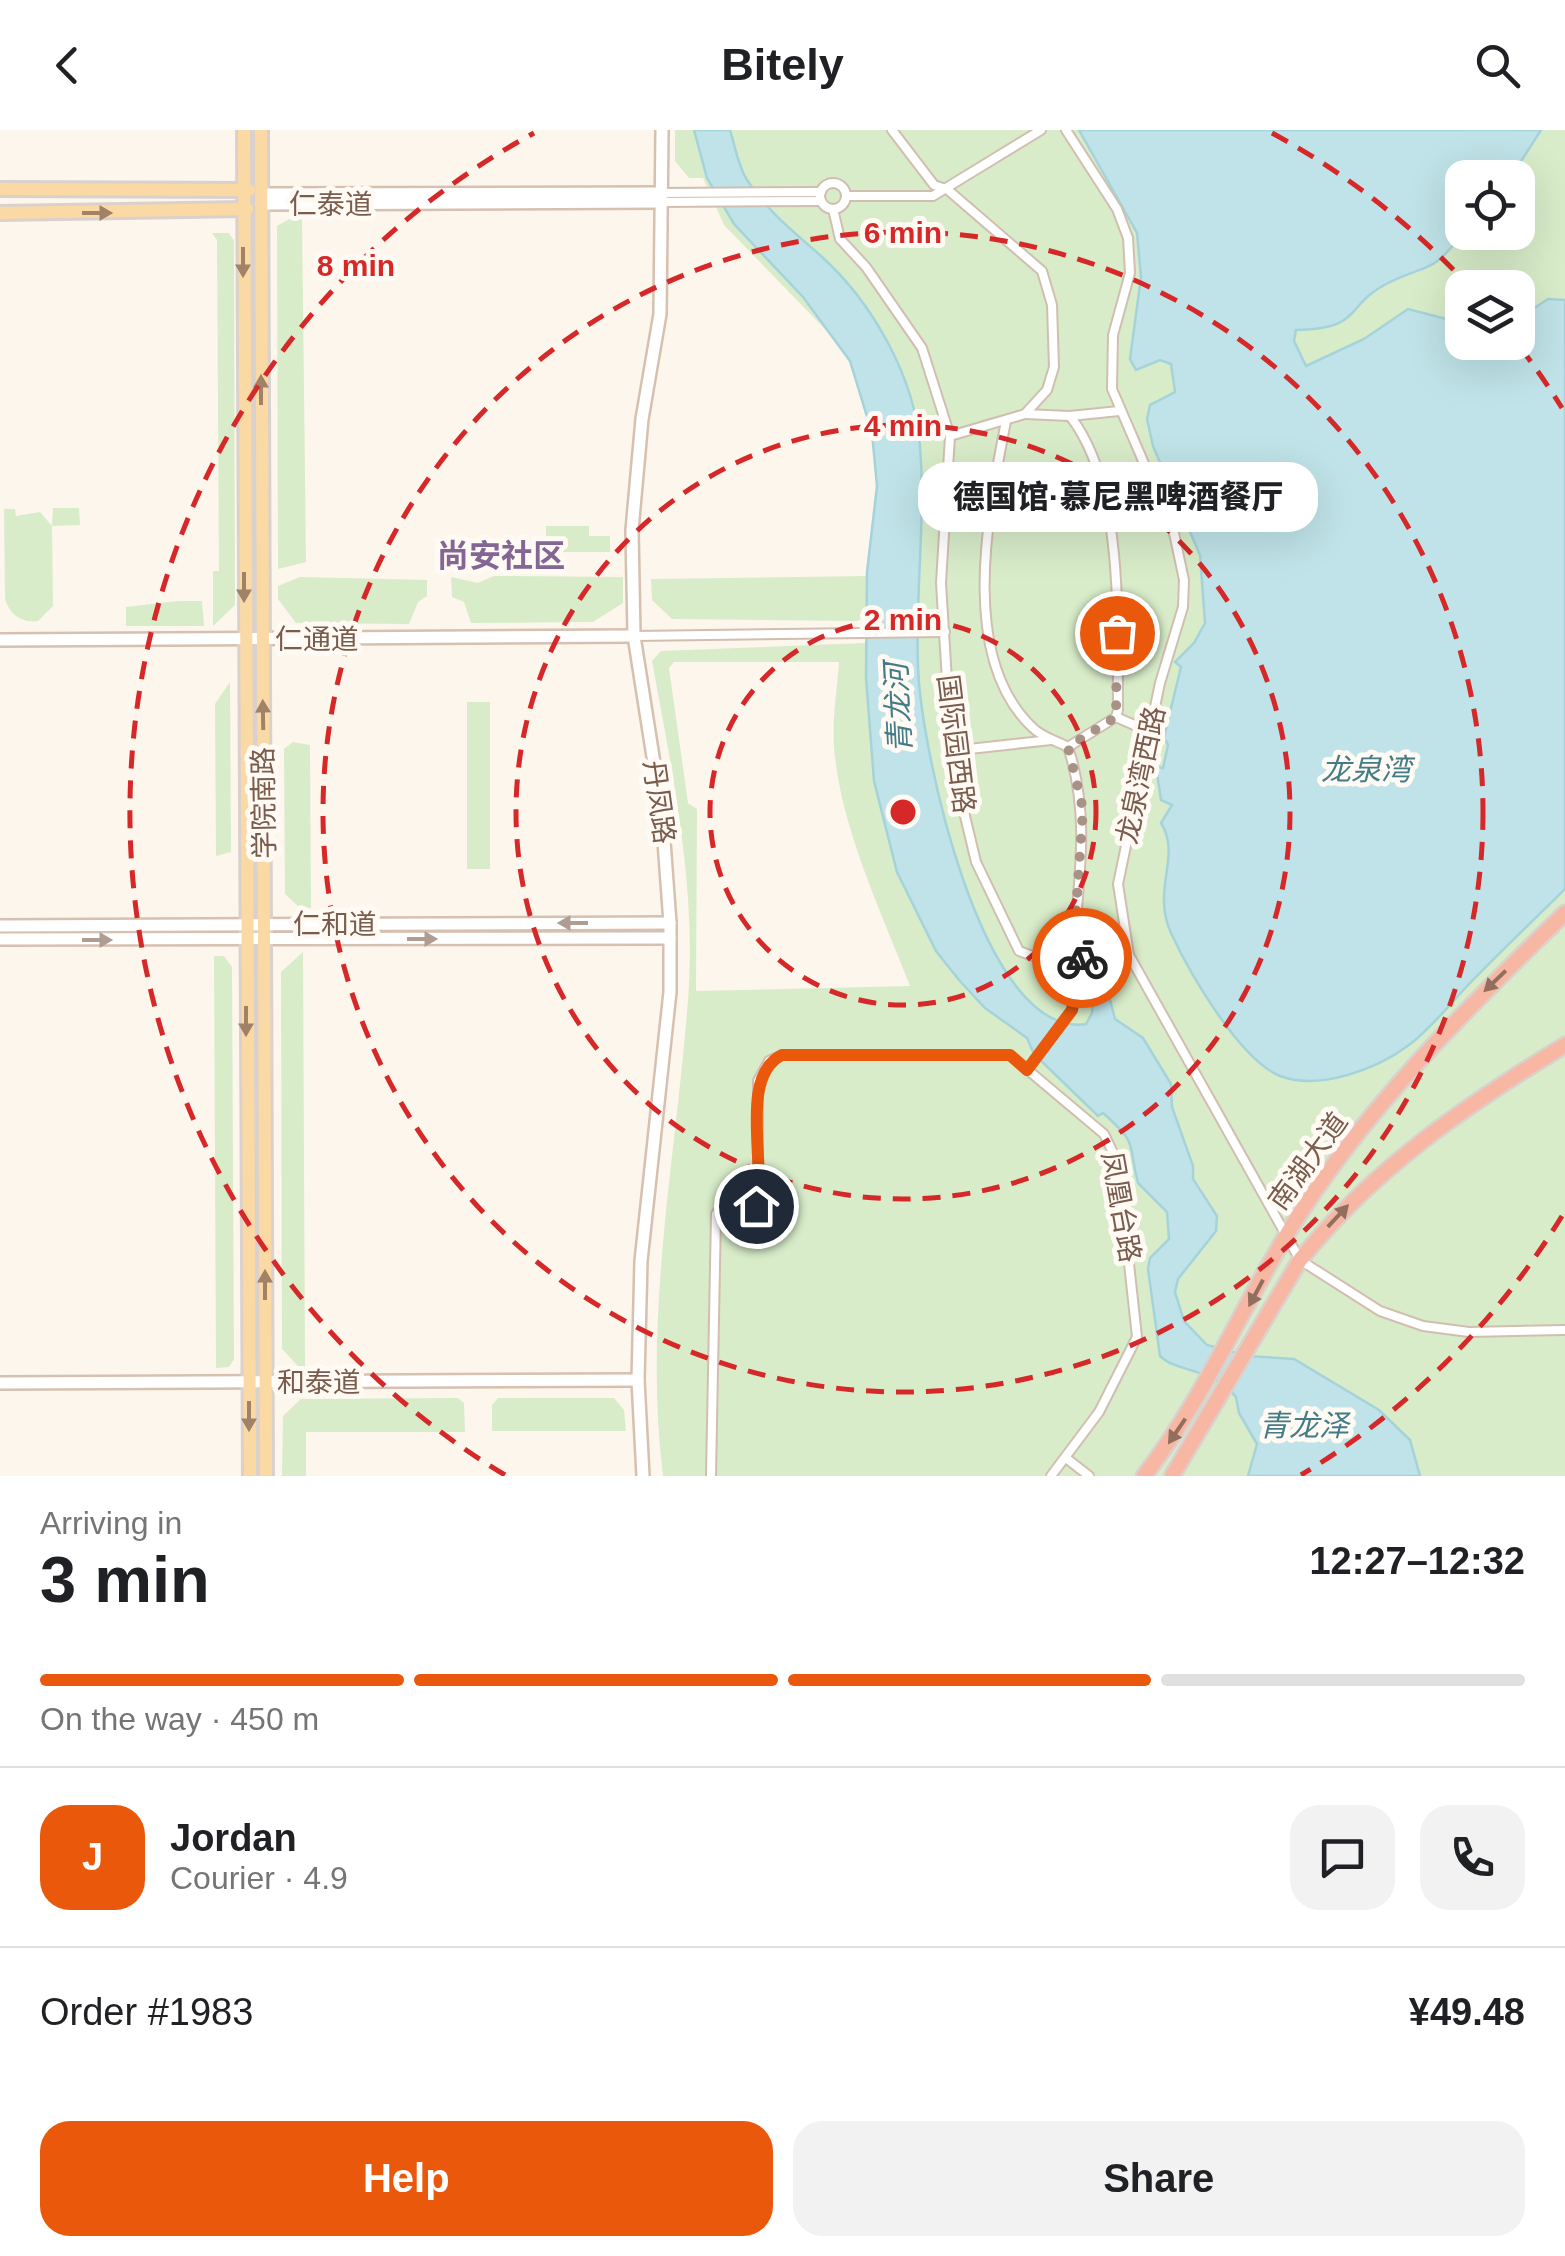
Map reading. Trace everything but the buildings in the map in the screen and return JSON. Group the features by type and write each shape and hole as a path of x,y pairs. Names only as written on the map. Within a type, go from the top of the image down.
{"highway":[{"name":"南湖大道","path":"1144,1476 1177,1434 1287,1234 1406,1072 1565,914"},
{"name":"南湖大道","path":"1172,1476 1300,1260 1381,1172 1489,1091 1565,1045"}],"main road":[{"name":"学院南路","path":"244,130 250,1476"},
{"name":"学院南路","path":"261,130 266,1476"},
{"name":"丹凤路","path":"643,1476 638,1380 644,1226 670,992 670,923 662,814 634,636 634,492 660,314 662,130"},
{"name":"仁泰道","path":"0,189 244,188 261,199"},
{"name":"仁泰道","path":"0,213 244,210 261,199 662,198"},
{"name":"仁通道","path":"0,640 634,636"},
{"name":"仁和道","path":"0,926 670,923"},
{"name":"仁和道","path":"0,939 670,938"},
{"name":"和泰道","path":"0,1383 638,1380"}],"street":[{"path":"892,130 934,185 948,190 1034,261 1047,283 1054,367 1047,390 1025,414"},
{"path":"846,196 933,196 1041,130"},
{"name":"龙泉湾西路","path":"1066,130 1117,208 1128,238 1130,273 1111,352 1112,388 1174,534 1184,580 1183,607 1150,732 1118,884 1129,956 1300,1260"},
{"path":"821,197 825,186 837,184 846,196"},
{"path":"662,198 821,197 833,209 840,207 846,196"},
{"name":"国际园西路","path":"833,209 840,239 866,267 922,348 950,436 942,547 951,750 976,862 1014,946 1035,957 1129,956"},
{"path":"950,436 1025,414 1070,416 1119,410"},
{"path":"1070,416 1090,452 1112,534 1116,717"},
{"path":"1006,421 990,504 987,614 1009,696 1036,731 1068,747 1083,809 1076,998 1066,1021 1027,1070"},
{"path":"634,636 944,632"},
{"path":"1116,717 1150,732"},
{"path":"1068,747 1116,717"},
{"path":"951,750 1054,740"},
{"name":"凤凰台路","path":"711,1476 716,1214 720,1209 753,1208 758,1203 762,1070 782,1055 1010,1055 1094,1124 1116,1151 1138,1337 1099,1412 1051,1476"},
{"path":"1300,1260 1380,1310 1424,1326 1469,1332 1565,1330"},
{"path":"1066,1458 1090,1476"}],"green space":[{"path":"675,130 1565,130 1565,1476 663,1476 658,1416 659,1297 690,958 681,830 652,661 661,651 866,643 869,724 881,802 903,877 936,951 888,477 857,362 724,225 703,178 689,178 675,161","holes":["674,662 839,662 834,716 838,778 853,839 910,986 696,991 697,809 688,803 669,668"]},
{"path":"293,217 302,218 306,562 278,569 277,226"},
{"path":"212,233 229,233 234,241 235,605 213,626 213,571 219,571 217,240"},
{"path":"53,508 79,508 80,525 52,526"},
{"path":"4,509 15,509 16,516 40,512 52,526 53,606 38,621 26,621 13,614 5,599"},
{"path":"546,526 589,526 589,536 610,536 610,552 546,552"},
{"path":"494,576 623,577 623,603 593,622 471,623 464,602 452,597 451,577 478,583"},
{"path":"867,576 868,616 857,621 672,619 652,600 651,579"},
{"path":"300,577 427,580 427,596 418,602 409,624 296,623 278,599 278,586"},
{"path":"202,601 204,626 126,626 126,607"},
{"path":"230,682 231,852 216,856 215,704"},
{"path":"467,702 490,702 490,869 467,869"},
{"path":"293,742 310,745 311,908 299,907 285,894 284,749"},
{"path":"303,952 305,1368 300,1368 282,1349 281,972"},
{"path":"214,956 224,956 232,967 234,1359 229,1367 216,1368"},
{"path":"458,1398 464,1403 465,1432 306,1432 306,1476 282,1476 283,1416 301,1399"},
{"path":"498,1398 614,1398 624,1410 626,1431 492,1431 492,1405"}],"water":[{"path":"694,130 730,130 747,180 781,221 857,295 900,368 910,394 920,447 918,666 930,757 944,818 963,880 987,938 1016,986 1049,1016 1086,1024 1092,1013 1093,978 1102,970 1115,1019 1143,1038 1171,1084 1172,1107 1193,1166 1193,1179 1217,1216 1216,1231 1178,1279 1175,1292 1184,1321 1207,1345 1247,1356 1294,1359 1379,1410 1410,1440 1420,1476 1248,1476 1257,1444 1239,1413 1236,1397 1216,1380 1160,1356 1148,1269 1150,1258 1169,1239 1167,1212 1138,1183 1123,1132 1103,1113 1098,1116 1034,1054 1027,1038 985,1008 936,951 897,872 874,781 866,678 867,572 877,486 872,433 850,361 803,297 734,224 707,178"},
{"name":"龙泉湾","path":"1079,130 1541,130 1522,160 1445,160 1445,250 1449,250 1429,266 1374,291 1343,320 1318,329 1296,330 1294,341 1306,366 1364,339 1408,309 1445,319 1445,360 1535,360 1535,308 1548,299 1565,300 1565,889 1418,1038 1381,1062 1347,1075 1295,1080 1264,1067 1217,1013 1179,950 1166,917 1169,848 1161,823 1172,805 1161,800 1156,767 1163,768 1168,745 1164,737 1181,667 1175,662 1194,643 1205,623 1200,555 1153,446 1147,419 1150,405 1175,392 1171,364 1160,360 1136,370 1130,359 1141,277 1137,233"}],"way so far":[{"path":"1082,958 1073,955 1083,809 1080,782 1068,747 1116,717 1117,633"}],"place":[{"name":"德国馆·慕尼黑啤酒餐厅","path":"1117,633"}],"district":[{"name":"尚安社区","path":"501,556"}],"route":[{"path":"756,1206 758,1081 770,1061 782,1055 1010,1055 1027,1070 1072,1010 1082,958"}],"water label":[{"name":"青龙河","path":"898,708"},
{"name":"青龙泽","path":"1304,1425"}]}
